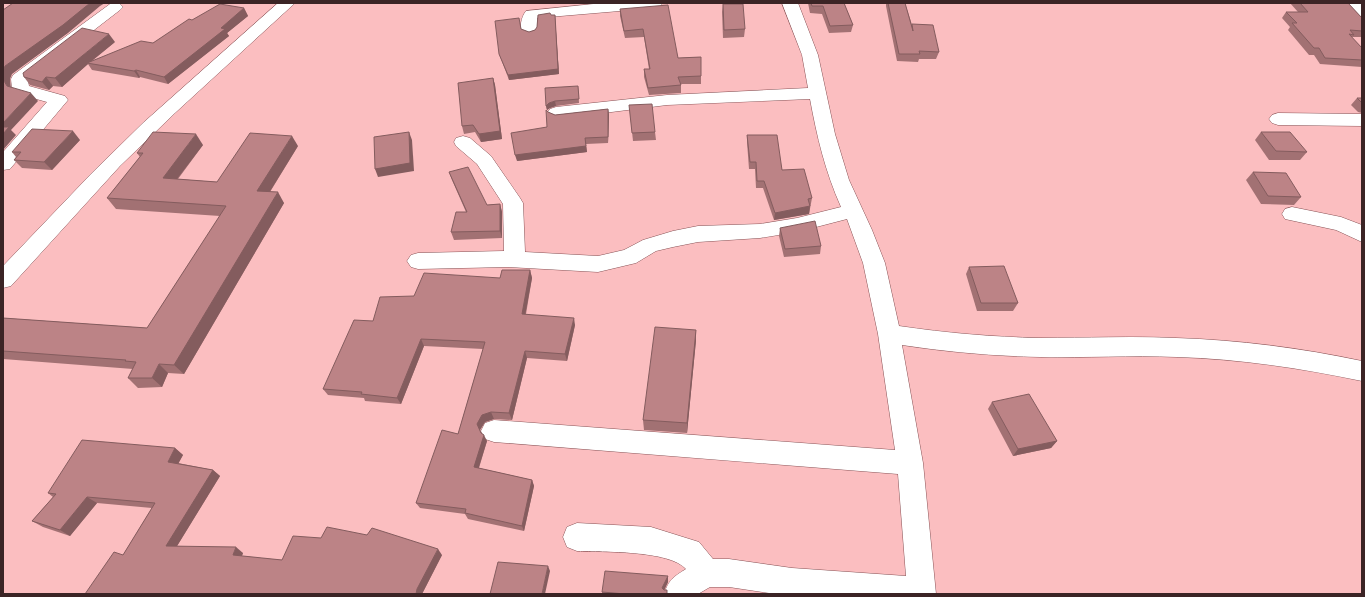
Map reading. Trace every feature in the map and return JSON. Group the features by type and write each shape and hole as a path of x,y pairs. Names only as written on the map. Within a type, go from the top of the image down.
{"street":[{"path":"3,280 128,147 287,3"},
{"path":"529,31 529,19 531,14 656,3"},
{"path":"678,594 684,586 707,573 729,573 792,582 921,593 910,462 889,334 874,263 862,230 838,180 826,134 810,55 790,3"},
{"path":"1352,3 1362,13"},
{"path":"3,164 59,100 21,89 19,79 115,7"},
{"path":"556,113 667,100 818,92"},
{"path":"1278,119 1362,120"},
{"path":"463,142 484,160 513,203 515,259"},
{"path":"418,261 515,259 598,264 628,257 650,245 673,239 698,234 768,230 797,225 852,211"},
{"path":"1292,214 1341,224 1362,234"},
{"path":"889,334 951,343 1031,348 1116,346 1239,351 1330,364 1362,371"},
{"path":"494,431 910,462"},
{"path":"577,537 651,541 689,552 707,573"}],"building":[{"path":"13,3 90,3 63,25 5,66 3,71 3,10"},
{"path":"811,3 844,3 853,25 830,26 823,6 812,6"},
{"path":"888,3 905,3 913,31 912,24 933,25 939,52 919,51 920,54 899,54"},
{"path":"1300,3 1348,3 1362,18 1362,31 1350,30 1354,35 1349,34 1362,48 1362,60 1325,58 1319,48 1314,48 1292,23 1297,23 1286,12 1308,12"},
{"path":"220,4 244,8 221,28 225,29 164,77 136,70 134,71 87,63 141,41 153,43 189,19 192,20"},
{"path":"723,4 743,4 745,29 724,30"},
{"path":"668,5 678,58 701,57 701,76 678,77 681,85 648,88 644,69 650,69 643,29 624,31 620,9"},
{"path":"550,13 551,15 555,15 558,69 508,75 499,54 495,21 519,18 521,29 529,32 535,30 537,27 538,15"},
{"path":"82,28 109,34 55,78 46,77 42,82 24,77 23,73"},
{"path":"3,72 4,81 7,86 31,93 3,123"},
{"path":"493,78 500,131 479,134 473,125 462,126 458,83"},
{"path":"578,86 579,99 555,101 546,106 545,88"},
{"path":"1357,98 1362,98 1362,103"},
{"path":"652,104 655,132 632,133 629,105"},
{"path":"608,109 608,137 585,138 586,146 515,155 511,133 547,127 546,110 555,115"},
{"path":"3,127 9,127 3,134"},
{"path":"32,129 73,131 44,162 14,160 21,152 12,152"},
{"path":"153,132 196,134 163,178 217,182 250,133 292,136 257,191 278,192 174,365 159,364 152,378 128,378 136,362 3,351 3,318 147,328 226,206 107,198 143,153 137,153"},
{"path":"409,132 410,163 375,169 374,137"},
{"path":"1261,132 1290,132 1307,152 1276,151"},
{"path":"747,135 777,135 782,170 804,169 812,198 808,199 810,206 775,213 764,181 757,181 756,162 750,162"},
{"path":"468,167 487,205 500,204 500,231 451,232 456,212 467,212 449,172"},
{"path":"1253,172 1286,173 1301,197 1268,196"},
{"path":"815,221 821,246 785,249 780,228"},
{"path":"1004,266 1018,303 981,303 969,267"},
{"path":"502,270 530,270 522,314 574,318 565,354 525,351 509,413 491,412 482,415 477,424 481,433 484,435 474,467 532,480 522,526 465,513 466,509 416,503 442,430 458,434 485,342 421,339 397,398 361,394 362,392 323,389 354,320 373,321 380,297 414,296 424,273 500,278"},
{"path":"655,327 696,330 687,423 643,420"},
{"path":"1029,394 1057,441 1018,449 992,402"},
{"path":"82,440 175,448 168,462 213,470 166,546 236,547 233,555 282,560 293,536 321,538 327,527 367,535 372,528 438,549 417,589 416,594 85,594 114,552 123,555 155,503 87,497 60,530 32,521 56,494 48,493"},
{"path":"498,562 548,566 542,594 490,594"},
{"path":"605,571 668,576 662,588 667,590 667,594 625,594 602,592"}]}
